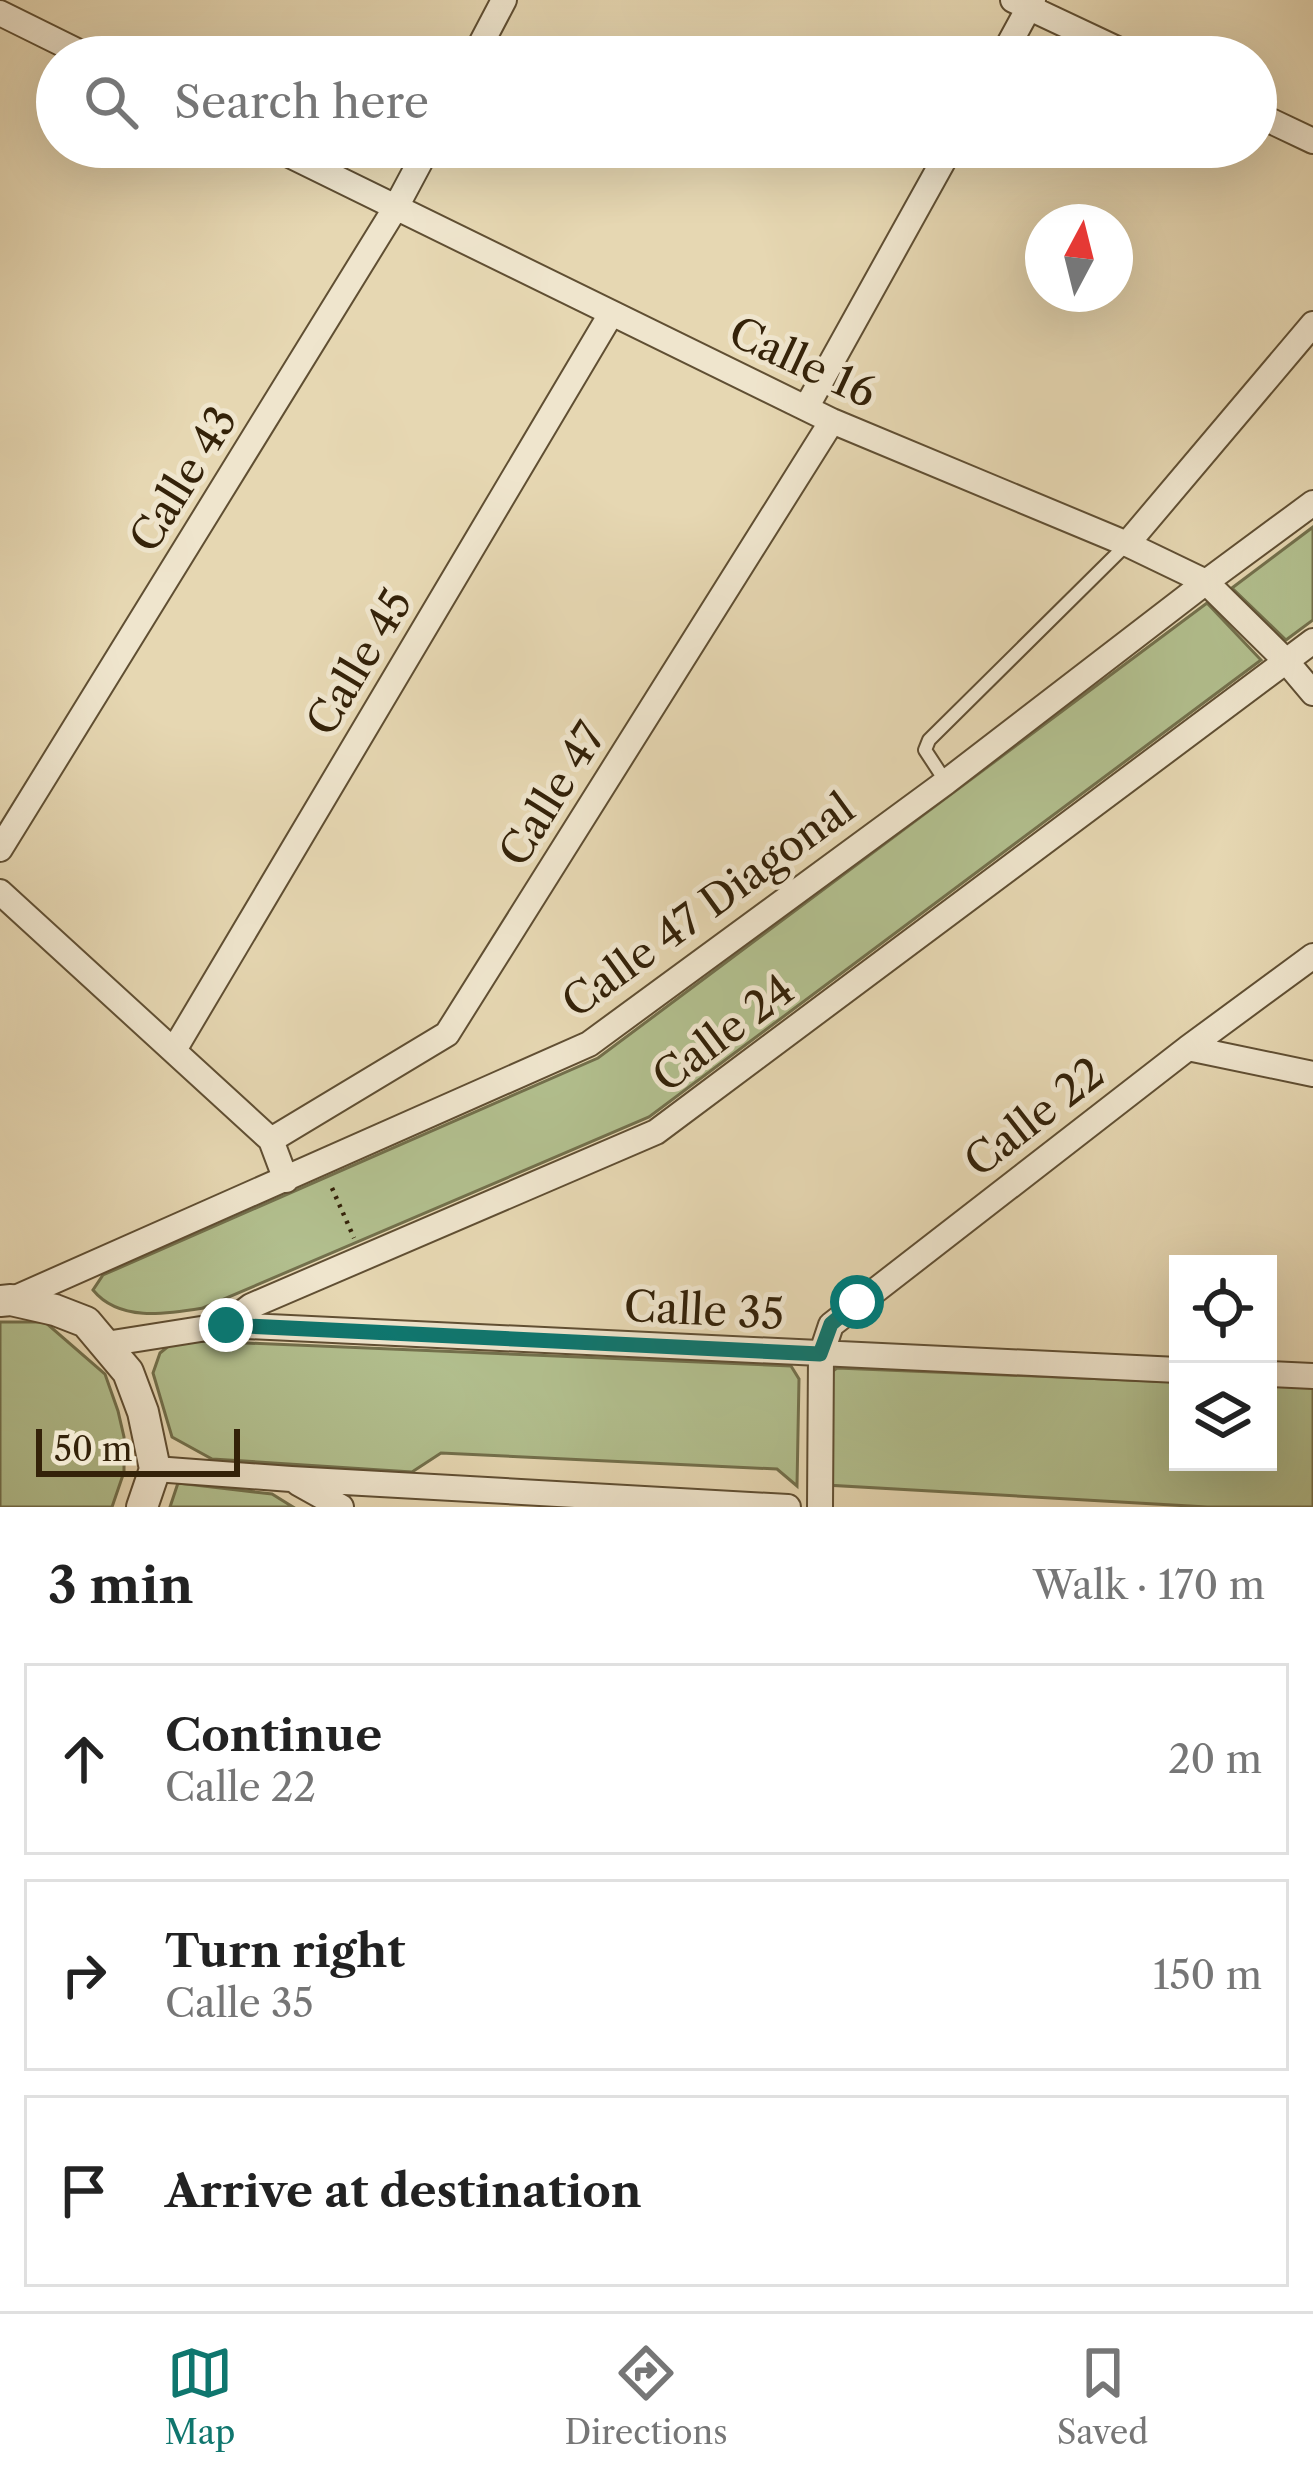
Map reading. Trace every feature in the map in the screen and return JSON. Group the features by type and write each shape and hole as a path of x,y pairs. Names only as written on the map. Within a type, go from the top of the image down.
{"street":[{"path":"486,36 504,0"},
{"path":"1011,36 1025,3 1092,36"},
{"path":"0,14 46,36"},
{"path":"1277,124 1313,141"},
{"name":"Calle 16","path":"316,168 832,422 1127,544 1206,582 1313,693"},
{"name":"Calle 43","path":"0,849 417,168"},
{"path":"806,408 939,168"},
{"name":"Calle 45","path":"174,1050 611,314"},
{"path":"1127,544 1313,324"},
{"name":"Calle 47","path":"271,1140 447,1034 832,422"},
{"name":"Calle 47 Diagonal","path":"6,1301 589,1044 946,782 1313,503"},
{"name":"Calle 24","path":"106,1344 226,1325 250,1306 656,1132 1313,641"},
{"path":"0,892 271,1140 286,1180"},
{"name":"Calle 22","path":"820,1354 831,1324 857,1302 1313,956"},
{"path":"1188,1048 1313,1074"},
{"path":"6,1301 55,1310 86,1322 128,1372 143,1412 155,1469 142,1507"},
{"name":"Calle 35","path":"226,1325 1169,1370"},
{"path":"820,1354 820,1507"},
{"path":"1277,1374 1313,1376"},
{"path":"155,1469 788,1507"},
{"path":"291,1479 341,1507"}],"lane":[{"path":"946,782 925,750 929,740 1127,544"}],"path":[{"path":"321,1164 363,1259"}],"green space":[{"path":"1313,527 1313,620 1286,640 1232,588"},
{"path":"1207,603 1261,660 649,1117 203,1308 129,1311 93,1290 103,1275 598,1058"},
{"path":"0,1322 45,1322 105,1374 124,1437 124,1472 112,1507 0,1507"},
{"path":"176,1340 791,1366 799,1379 797,1486 777,1469 441,1453 412,1472 212,1459 172,1437 153,1373 160,1353"},
{"path":"837,1368 1169,1382 1169,1471 1277,1471 1277,1385 1313,1387 1313,1507 1207,1507 826,1485 826,1376"},
{"path":"178,1483 272,1494 293,1507 170,1507"}],"route":[{"path":"226,1325 820,1354 831,1324 857,1302"}]}
